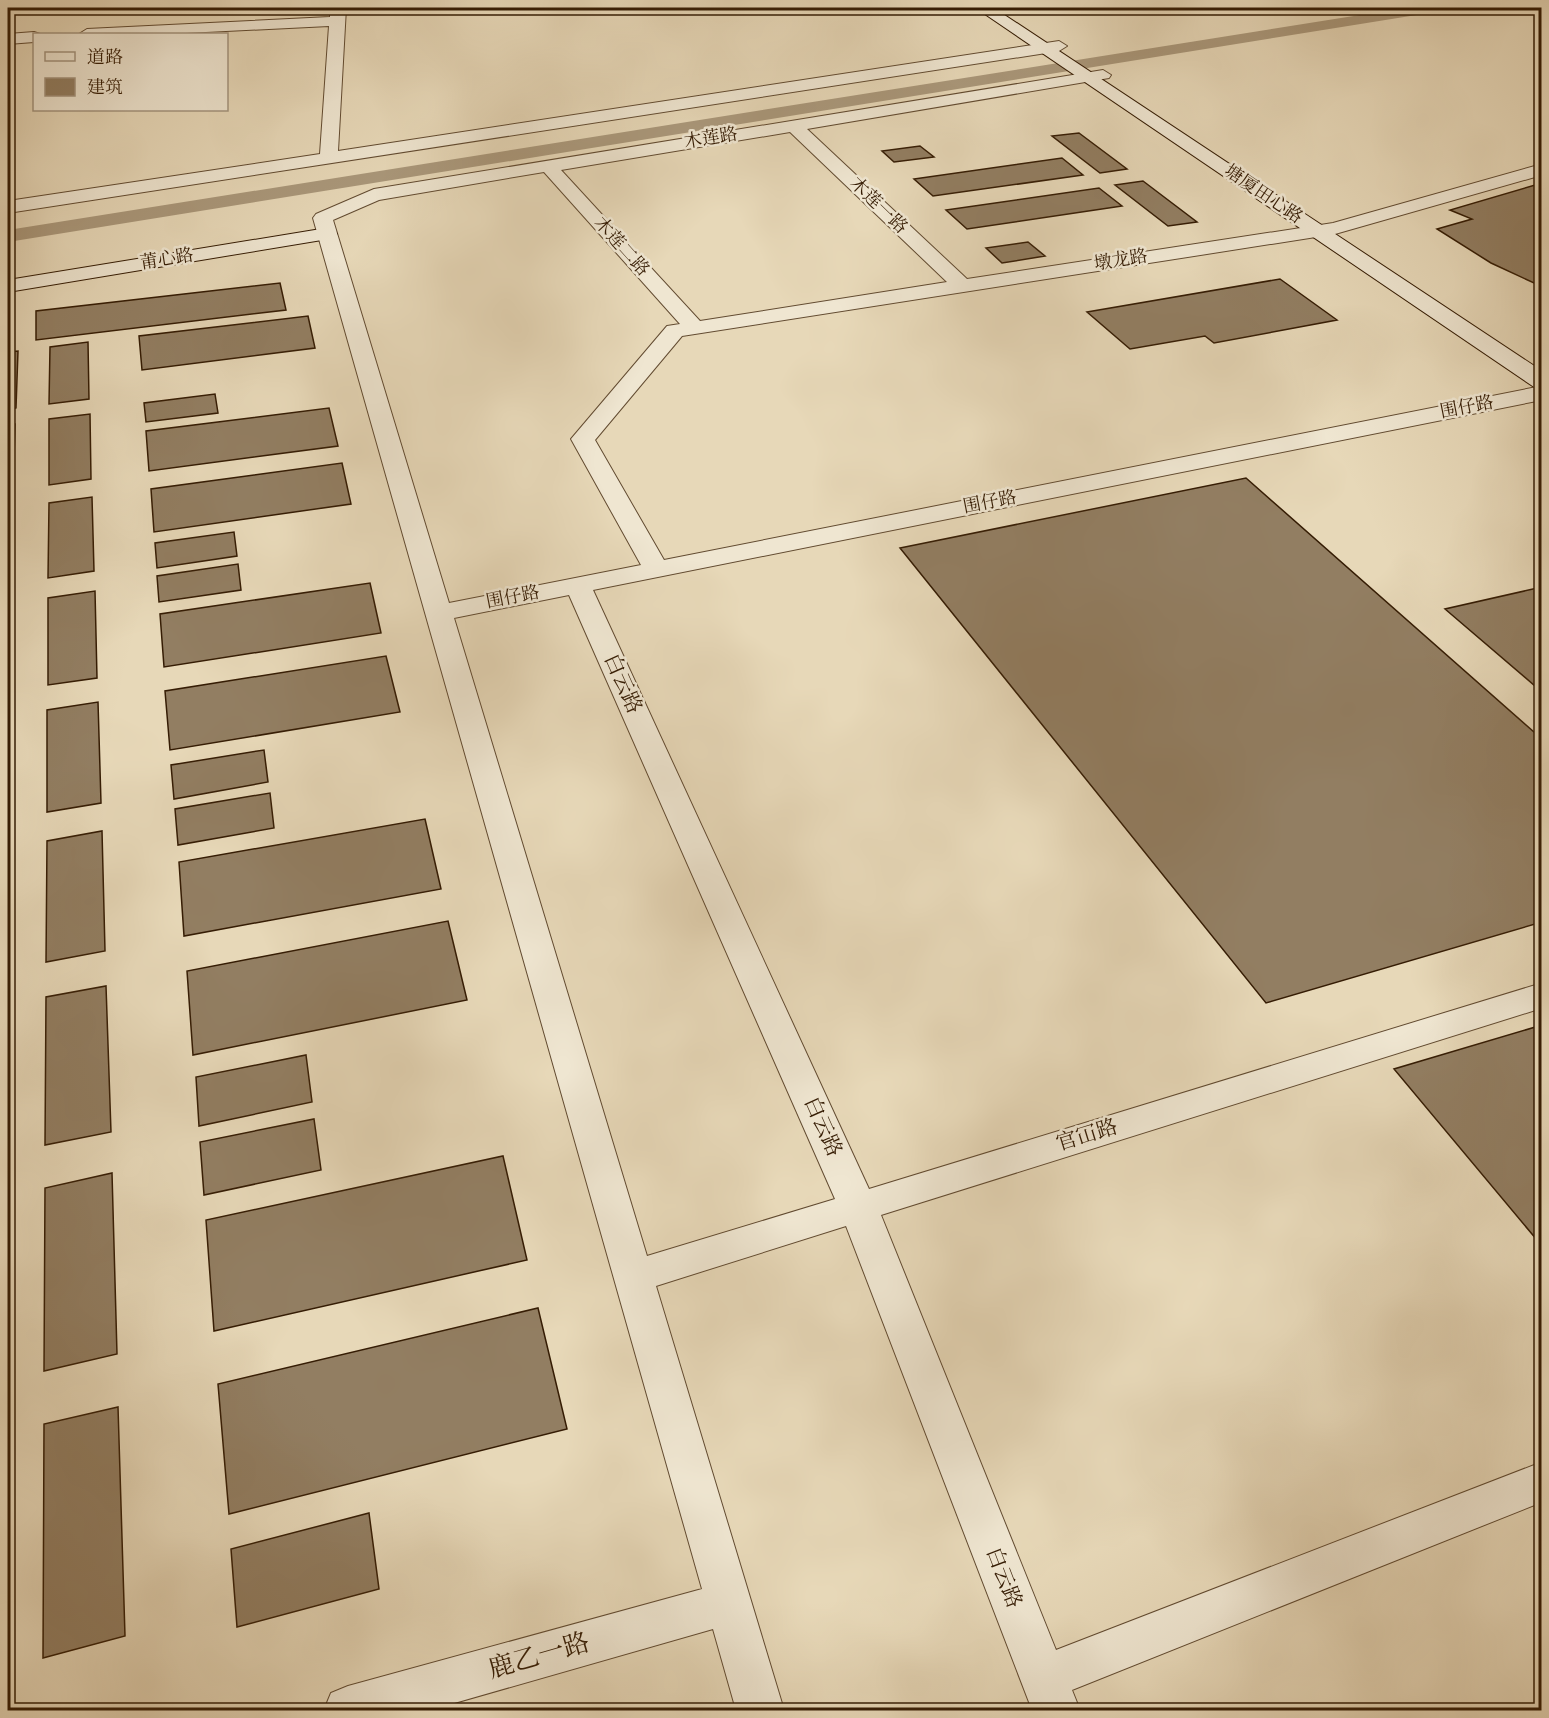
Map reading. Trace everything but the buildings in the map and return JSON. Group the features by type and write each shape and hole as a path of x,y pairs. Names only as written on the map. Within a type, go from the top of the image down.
{"main road":[{"name":"塘厦田心路","path":"984,8 1072,61 1325,230 1542,382"},
{"name":"塘厦田心路","path":"1002,8 1072,61"},
{"name":"莆心路","path":"8,269 325,226"},
{"name":"莆心路","path":"8,286 325,226"},
{"name":"塘厦田心路","path":"1325,230 1542,365"}],"street":[{"path":"100,33 337,14 329,156"},
{"path":"8,39 33,37"},
{"name":"木莲路","path":"325,226 374,195 794,126 1072,61"},
{"path":"8,207 329,156 1072,61"},
{"name":"木莲一路","path":"794,126 962,286"},
{"name":"木莲二路","path":"548,166 695,328"},
{"name":"墩龙路","path":"657,570 583,439 675,331 1325,230 1542,169"},
{"path":"325,226 760,1710"},
{"name":"围仔路","path":"439,613 1542,393"},
{"name":"白云路","path":"578,585 858,1207 1049,1694 1542,1482"},
{"name":"官冚路","path":"633,1277 1542,996"},
{"name":"鹿乙一路","path":"348,1710 729,1603"}],"waterway":[{"path":"8,236 1429,8"}]}
